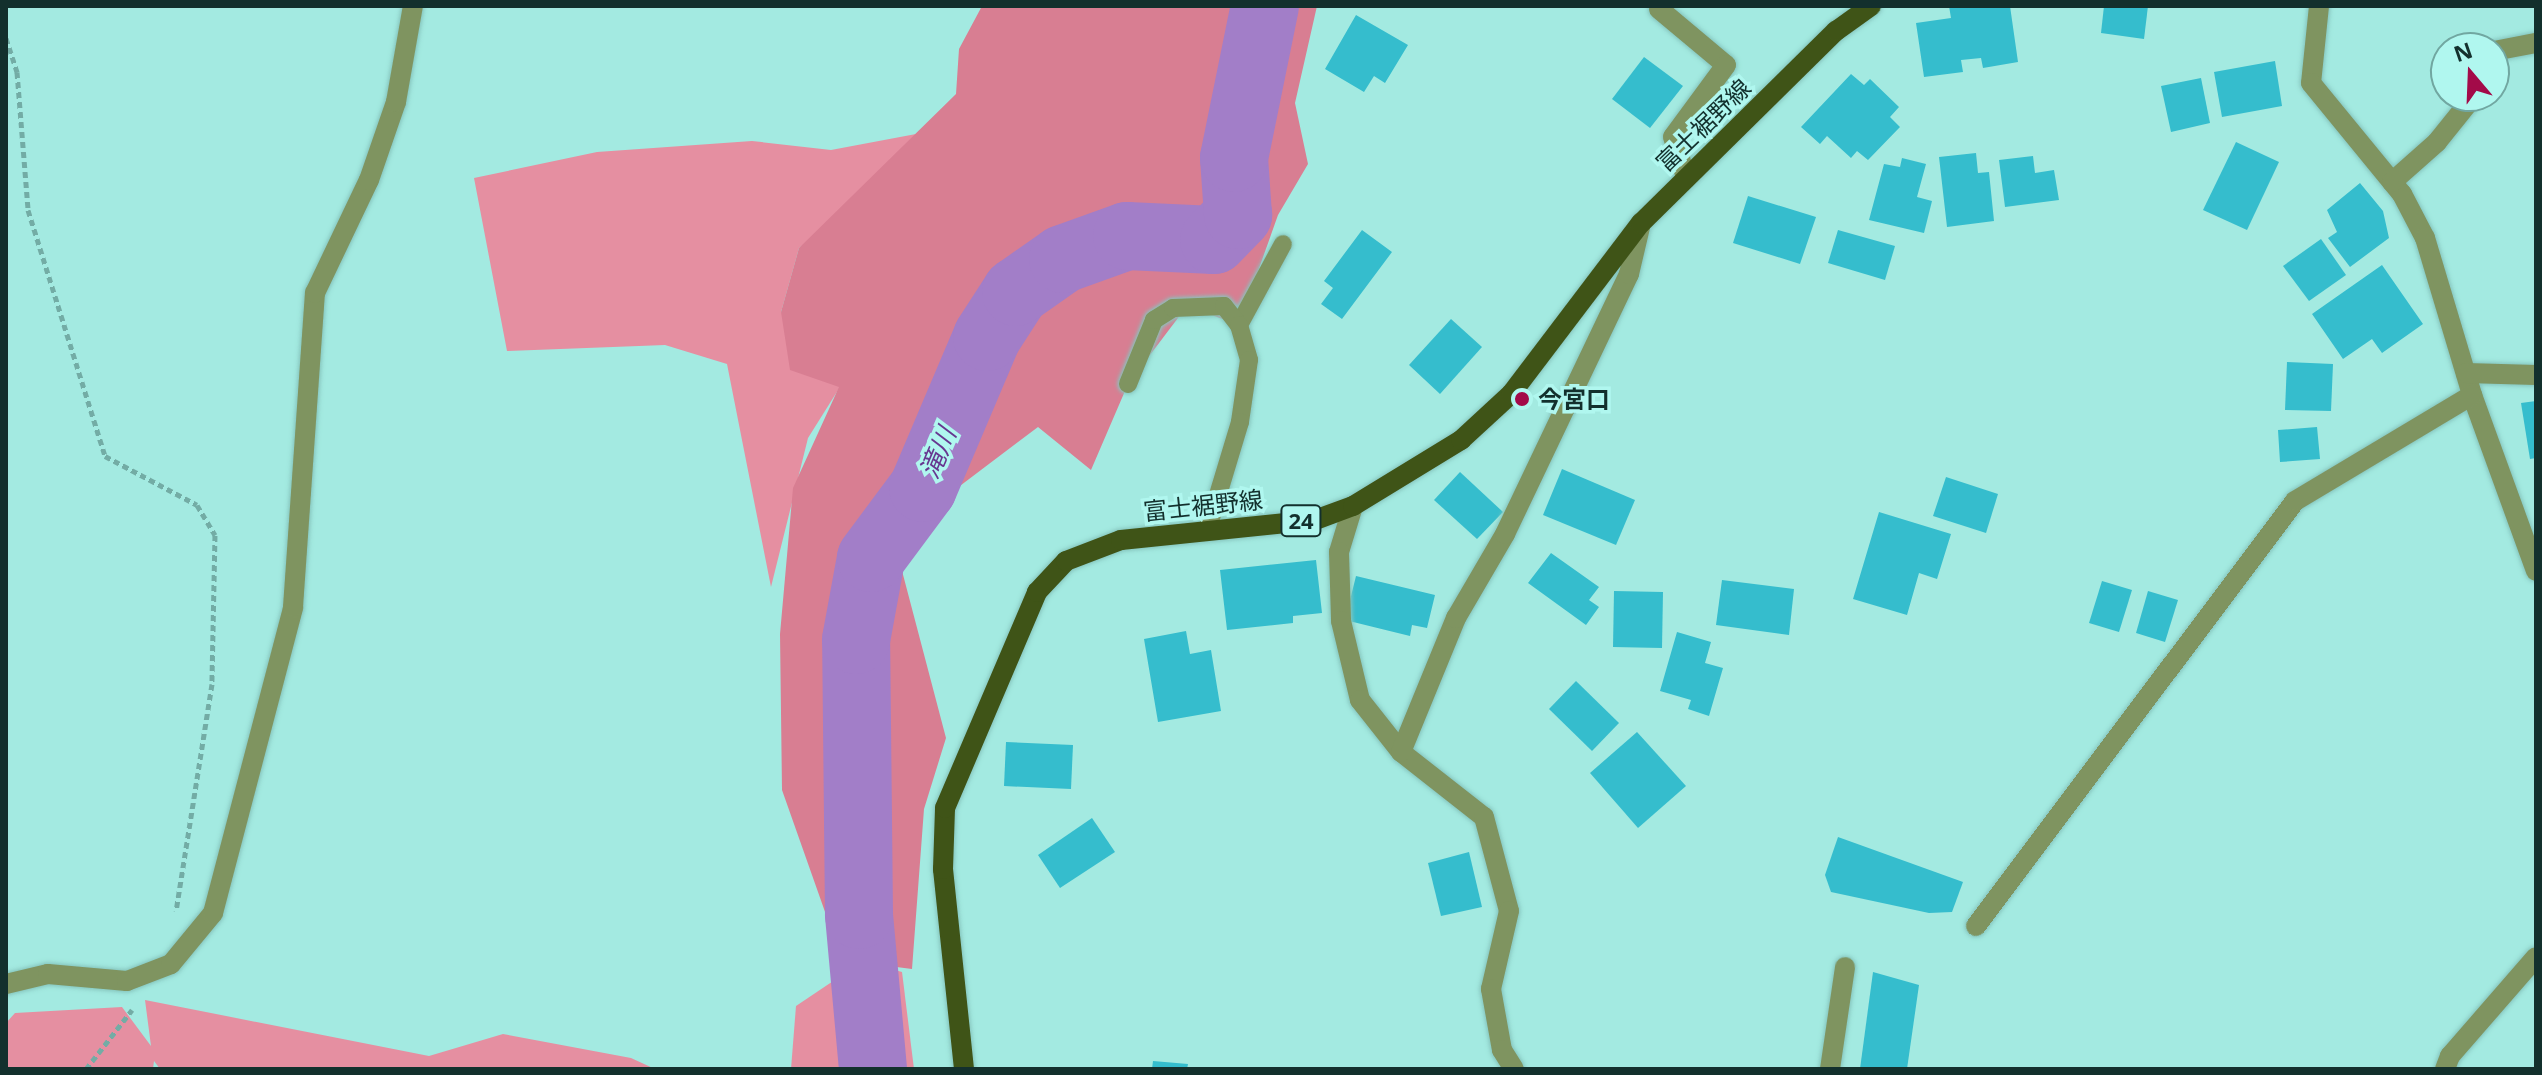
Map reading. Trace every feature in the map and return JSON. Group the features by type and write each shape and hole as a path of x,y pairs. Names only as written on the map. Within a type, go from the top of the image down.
{"main road":[{"name":"富士裾野線","path":"964,1069 943,869 945,808 1037,592 1066,561 1121,540 1315,520 1353,506 1461,440 1511,394 1641,223 1836,31 1871,6"}],"street":[{"path":"6,984 48,974 127,981 162,967 213,913 293,607 315,293 369,180 396,102 413,6"},
{"path":"2319,6 2311,83 2392,182 2425,238 2472,395 2536,571"},
{"path":"1659,9 1726,65 1673,137 1686,177"},
{"path":"2510,48 2536,43"},
{"path":"2392,182 2437,142 2461,112"},
{"path":"1401,752 1456,618 1505,534 1629,274 1641,223"},
{"path":"2466,373 2536,375"},
{"path":"1976,926 2295,501 2472,395"},
{"path":"1353,506 1339,552 1341,621 1360,700 1401,752 1484,817 1509,911 1491,989 1502,1050 1514,1069"},
{"path":"2445,1069 2450,1056 2536,957"},
{"path":"1830,1069 1845,967"}],"lane":[{"path":"1239,325 1283,244"},
{"path":"1128,384 1154,320 1173,308 1224,306 1239,325 1249,360 1240,422 1207,531"}],"path":[{"path":"6,38 17,72 28,210 105,456 197,505 215,535 212,684 162,967 86,1069"}],"shaded area":[{"path":"982,6 1317,6 1295,103 1308,164 1278,215 1239,325 1187,306 1128,384 1091,470 1038,427 940,501 901,567 946,738 924,809 912,969 842,960 782,790 780,634 793,488 839,387 790,370 781,312 799,248 956,94 959,49"},
{"path":"916,134 886,179 799,248 781,312 840,387 808,438 771,587 727,364 665,345 507,351 474,178 597,152 752,141 831,150"},
{"path":"863,961 902,972 914,1069 791,1069 796,1006"},
{"path":"145,1000 429,1056 503,1034 631,1058 655,1069 160,1069 154,1061 153,1069 6,1069 6,1023 15,1013 122,1007 151,1046"}],"building":[{"path":"1949,6 2010,6 2018,62 1983,68 1981,58 1961,60 1963,72 1924,77 1916,23 1951,18"},
{"path":"2104,6 2148,6 2144,39 2101,33"},
{"path":"1356,15 1408,45 1385,83 1374,76 1364,92 1325,69"},
{"path":"1644,57 1683,86 1650,128 1612,99"},
{"path":"2275,61 2282,106 2222,117 2214,72"},
{"path":"1851,74 1864,85 1870,79 1899,107 1890,117 1900,127 1868,160 1857,151 1851,158 1827,136 1820,144 1801,127"},
{"path":"2201,78 2210,123 2171,132 2161,86"},
{"path":"2236,142 2279,162 2247,230 2203,210"},
{"path":"1976,153 1978,173 1989,172 1994,221 1947,227 1939,157"},
{"path":"2033,156 2035,173 2054,170 2059,200 2005,207 1999,160"},
{"path":"1902,158 1926,164 1917,197 1932,201 1924,233 1869,220 1884,164 1900,167"},
{"path":"2360,183 2383,211 2389,238 2350,267 2328,238 2337,232 2327,210"},
{"path":"1748,196 1816,217 1800,264 1733,243"},
{"path":"1362,230 1392,252 1342,319 1321,304 1333,288 1324,281"},
{"path":"1838,230 1895,246 1885,280 1828,263"},
{"path":"2321,239 2346,275 2309,301 2283,266"},
{"path":"2382,265 2423,324 2382,353 2372,339 2343,359 2312,314"},
{"path":"1451,319 1482,347 1440,394 1409,365"},
{"path":"2287,362 2333,364 2331,411 2285,410"},
{"path":"2536,401 2536,458 2530,459 2521,403"},
{"path":"2317,427 2320,459 2280,462 2278,430"},
{"path":"1562,469 1635,500 1616,545 1543,515"},
{"path":"1460,472 1503,512 1477,539 1434,500"},
{"path":"1946,477 1998,494 1986,533 1933,516"},
{"path":"1879,512 1951,534 1937,579 1919,573 1907,615 1853,599"},
{"path":"1551,553 1599,587 1589,600 1599,607 1586,625 1528,583"},
{"path":"1316,560 1322,613 1293,616 1293,623 1227,630 1220,570"},
{"path":"1356,576 1435,595 1427,628 1412,625 1410,636 1345,620"},
{"path":"1722,580 1794,589 1789,635 1716,625"},
{"path":"2102,581 2132,590 2119,632 2089,623"},
{"path":"1614,591 1663,592 1662,648 1613,647"},
{"path":"2148,591 2178,600 2165,642 2136,633"},
{"path":"1186,631 1190,654 1211,650 1221,711 1158,722 1144,639"},
{"path":"1677,632 1711,642 1705,663 1723,668 1709,716 1688,709 1691,700 1660,691"},
{"path":"1576,681 1619,723 1592,751 1549,709"},
{"path":"1637,732 1686,786 1638,828 1590,773"},
{"path":"1006,742 1073,745 1071,789 1004,786"},
{"path":"1092,818 1115,852 1060,888 1038,855"},
{"path":"1838,837 1963,882 1952,912 1929,913 1831,892 1825,875"},
{"path":"1469,852 1482,907 1441,916 1428,863"},
{"path":"1873,972 1919,985 1907,1069 1860,1069"},
{"path":"1153,1061 1188,1064 1187,1069 1152,1069"}],"waterway":[{"name":"滝川","path":"873,1069 859,915 856,640 871,558 923,488 987,337 1016,292 1063,259 1127,236 1214,240 1238,215 1234,158 1265,6"}],"place":[{"name":"今宮口","path":"1522,399"}]}
